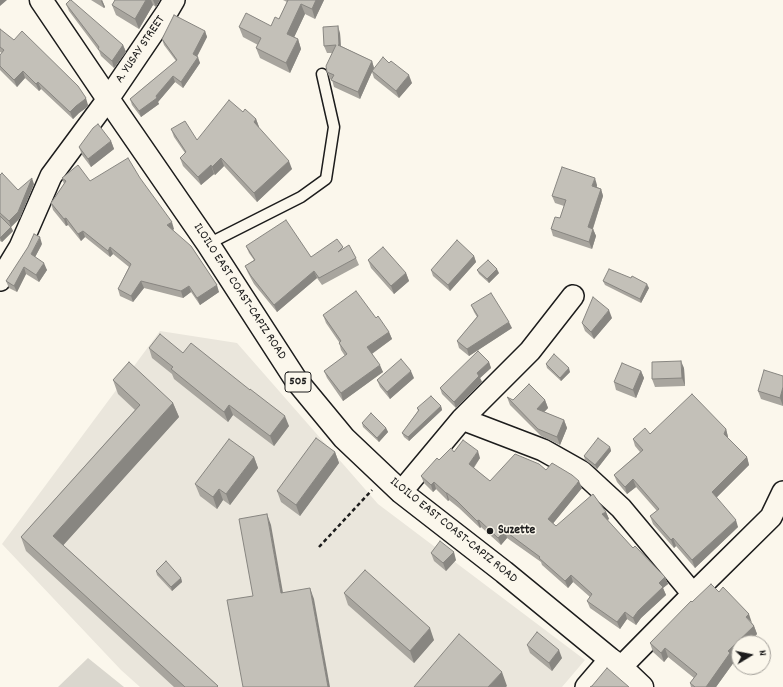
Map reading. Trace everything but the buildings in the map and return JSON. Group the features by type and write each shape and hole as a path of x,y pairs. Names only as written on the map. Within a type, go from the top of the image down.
{"main road":[{"name":"ILOILO EAST COAST-CAPIZ ROAD","path":"41,0 208,244 296,380 344,438 401,492 504,572 616,663 642,687"}],"street":[{"name":"A. YUSAY STREET","path":"0,280 20,247 51,176 108,99 174,0"},
{"path":"401,492 462,420 530,351 573,296"},
{"path":"462,420 543,450 582,472 621,508 693,594"},
{"path":"586,687 616,663 693,594 770,517 783,492"}],"lane":[{"path":"208,244 301,197 326,179 334,127 322,74"}],"path":[{"path":"319,547 385,476"}],"shaded area":[{"path":"160,331 237,343 378,504 585,660 562,687 140,687 121,670 2,544"},
{"path":"88,658 124,687 58,687"}],"place":[{"name":"Suzette","path":"490,531"}]}
